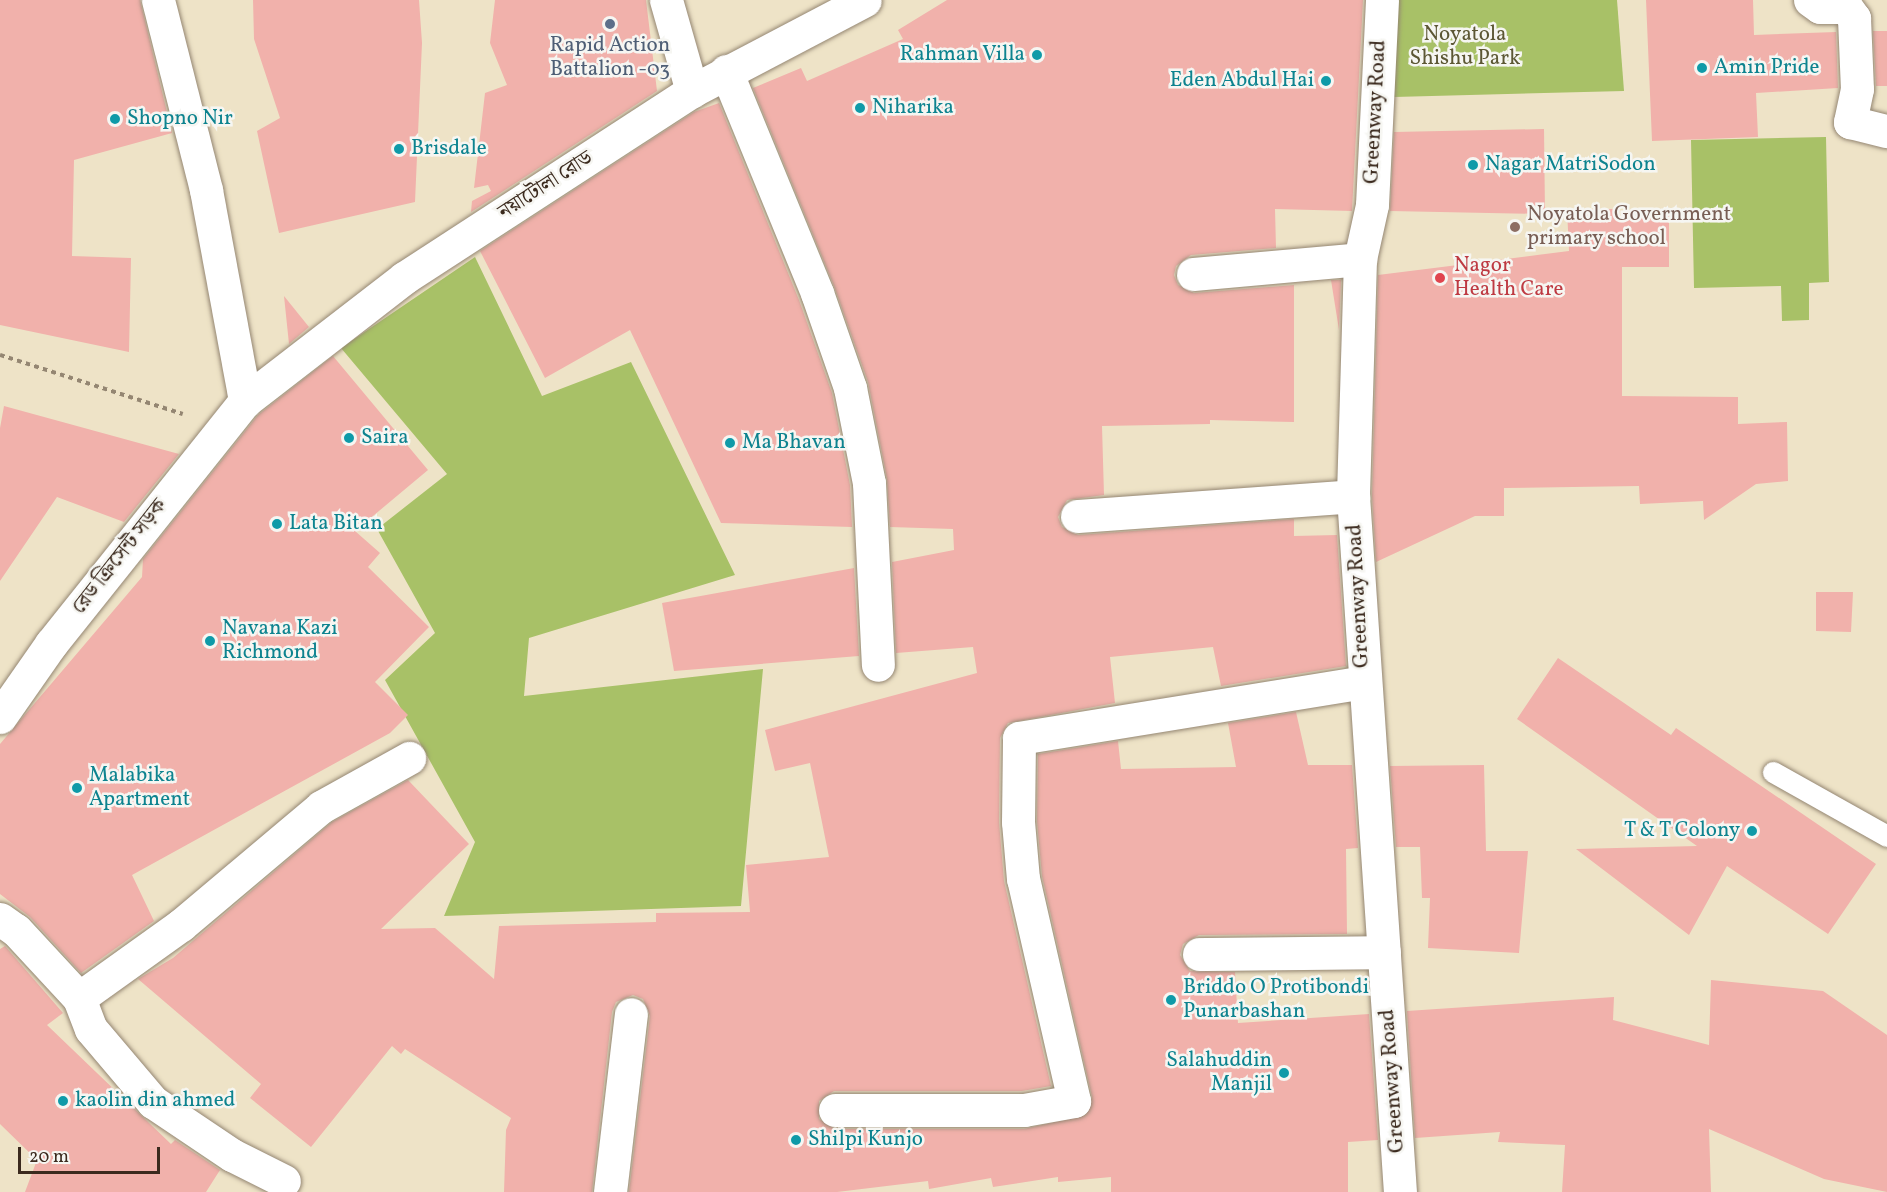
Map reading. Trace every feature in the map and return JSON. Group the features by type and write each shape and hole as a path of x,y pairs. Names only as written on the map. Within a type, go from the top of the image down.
{"street":[{"path":"158,0 206,190 245,401"},
{"path":"666,0 692,91"},
{"name":"নয়াটোলা রোড","path":"245,401 404,279 692,91 726,71 865,0"},
{"name":"Greenway Road","path":"1382,0 1372,205 1360,259 1353,496 1363,682 1400,1192"},
{"path":"1810,0 1820,7 1846,7 1854,18 1857,89 1850,122 1887,131"},
{"path":"726,71 817,293 850,388 869,483 878,665"},
{"path":"1192,274 1360,259"},
{"name":"রেড ক্রিসেন্ট সড়ক","path":"0,717 51,644 245,401"},
{"path":"1077,516 1353,496"},
{"path":"835,1110 1024,1110 1074,1101 1023,879 1018,822 1019,738 1363,682"},
{"path":"79,998 181,926 321,807 409,758"},
{"path":"0,920 16,930 79,998 91,1029 153,1102 232,1155 284,1181"},
{"path":"1199,954 1384,952"},
{"path":"610,1192 631,1014"}],"lane":[{"path":"1773,772 1887,836"}],"path":[{"path":"0,355 223,427"}],"green space":[{"name":"Noyatola Shishu Park","path":"1398,0 1617,0 1624,91 1394,97"},
{"path":"1826,137 1829,282 1809,283 1809,320 1782,321 1781,286 1694,288 1691,140"},
{"path":"475,257 542,396 631,362 735,575 529,638 524,696 763,669 741,906 444,916 475,842 385,680 435,633 377,529 447,474 341,348"}],"building":[{"path":"0,0 140,0 172,133 74,160 72,256 131,258 129,352 0,325"},
{"path":"253,0 419,0 422,43 415,202 279,233 257,131 280,118 254,39"},
{"path":"495,0 646,0 657,91 471,212 472,201 491,191 488,185 474,188 485,93 507,85 490,43"},
{"path":"947,0 1363,0 1352,211 1275,209 1276,248 1191,255 1176,266 1174,275 1178,285 1194,293 1294,285 1294,422 1210,420 1210,424 1102,426 1104,495 1067,500 1058,517 1062,527 1078,535 1294,519 1294,536 1337,535 1346,666 1221,686 1213,647 1110,657 1115,703 1008,723 1000,738 999,822 1004,881 1051,1086 1022,1091 834,1091 819,1101 819,1119 835,1129 1024,1129 1086,1115 1092,1097 1042,876 1037,821 1038,754 1118,741 1121,769 1236,767 1228,723 1296,712 1308,765 1352,765 1358,848 1346,849 1347,934 1199,935 1183,944 1180,955 1190,971 1235,972 1238,1023 1369,1014 1378,1140 1348,1142 1348,1192 1111,1192 1111,1177 1058,1182 1058,1177 993,1187 991,1178 929,1189 928,1181 837,1192 629,1192 650,1016 643,999 633,995 616,1002 612,1012 592,1192 504,1192 506,1130 511,1118 405,1049 401,1054 392,1046 311,1147 250,1098 261,1084 138,979 173,958 332,822 408,780 469,844 381,929 435,928 494,979 499,926 656,922 656,913 750,912 746,865 829,857 810,763 775,771 765,730 977,673 973,647 896,653 892,562 954,550 953,529 890,527 887,479 868,382 834,286 753,88 801,68 807,81 903,39 898,30"},
{"name":"Amin Pride","path":"1646,0 1753,0 1754,35 1836,32 1838,88 1756,93 1758,137 1652,141"},
{"path":"1873,31 1887,31 1887,86 1876,86"},
{"path":"719,103 799,300 832,393 850,485 852,527 721,523 630,330 545,378 480,251 694,112"},
{"name":"Nagar MatriSodon","path":"1544,129 1545,214 1390,211 1394,132"},
{"path":"1567,209 1617,209 1617,216 1669,215 1669,267 1622,267 1622,396 1738,397 1738,424 1787,422 1788,481 1756,484 1704,520 1703,501 1640,504 1639,486 1504,488 1504,516 1475,516 1376,562 1372,496 1378,275 1569,251"},
{"path":"1331,280 1341,280 1339,330"},
{"path":"284,296 309,327 289,344"},
{"path":"333,356 428,470 355,531 380,553 368,567 429,627 375,682 408,715 390,733 132,875 154,921 81,973 30,917 0,894 0,744 142,577 143,559 258,415"},
{"path":"4,406 179,454 124,522 57,497 0,581 0,428"},
{"path":"854,568 859,656 674,671 662,603"},
{"path":"1816,592 1853,592 1851,632 1816,631"},
{"path":"1558,658 1671,735 1676,728 1876,864 1828,934 1727,866 1689,935 1576,849 1697,846 1517,719"},
{"path":"1484,765 1486,851 1528,851 1519,953 1428,948 1430,898 1422,898 1420,847 1396,847 1390,766"},
{"path":"5,946 63,1013 47,1025 171,1144 175,1140 220,1170 206,1192 25,1192 37,1160 0,1124 0,949"},
{"path":"1711,980 1823,991 1887,1035 1887,1192 1824,1179 1709,1129 1711,1192 1562,1192 1565,1145 1498,1142 1500,1132 1415,1138 1407,1011 1614,997 1613,1020 1709,1045"}],"place":[{"name":"Rapid Action Battalion -03","path":"610,24"},
{"name":"Rahman Villa","path":"1037,55"},
{"name":"Amin Pride","path":"1702,68"},
{"name":"Eden Abdul Hai","path":"1326,81"},
{"name":"Niharika","path":"860,108"},
{"name":"Shopno Nir","path":"115,119"},
{"name":"Brisdale","path":"399,149"},
{"name":"Nagar MatriSodon","path":"1473,165"},
{"name":"Noyatola Government primary school","path":"1515,227"},
{"name":"Nagor Health Care","path":"1440,278"},
{"name":"Saira","path":"349,438"},
{"name":"Ma Bhavan","path":"730,443"},
{"name":"Lata Bitan","path":"277,524"},
{"name":"Navana Kazi Richmond","path":"210,641"},
{"name":"Malabika Apartment","path":"77,788"},
{"name":"T & T Colony","path":"1752,831"},
{"name":"Briddo O Protibondi Punarbashan","path":"1171,1000"},
{"name":"Salahuddin Manjil","path":"1284,1073"},
{"name":"kaolin din ahmed","path":"63,1101"},
{"name":"Shilpi Kunjo","path":"796,1140"}]}
